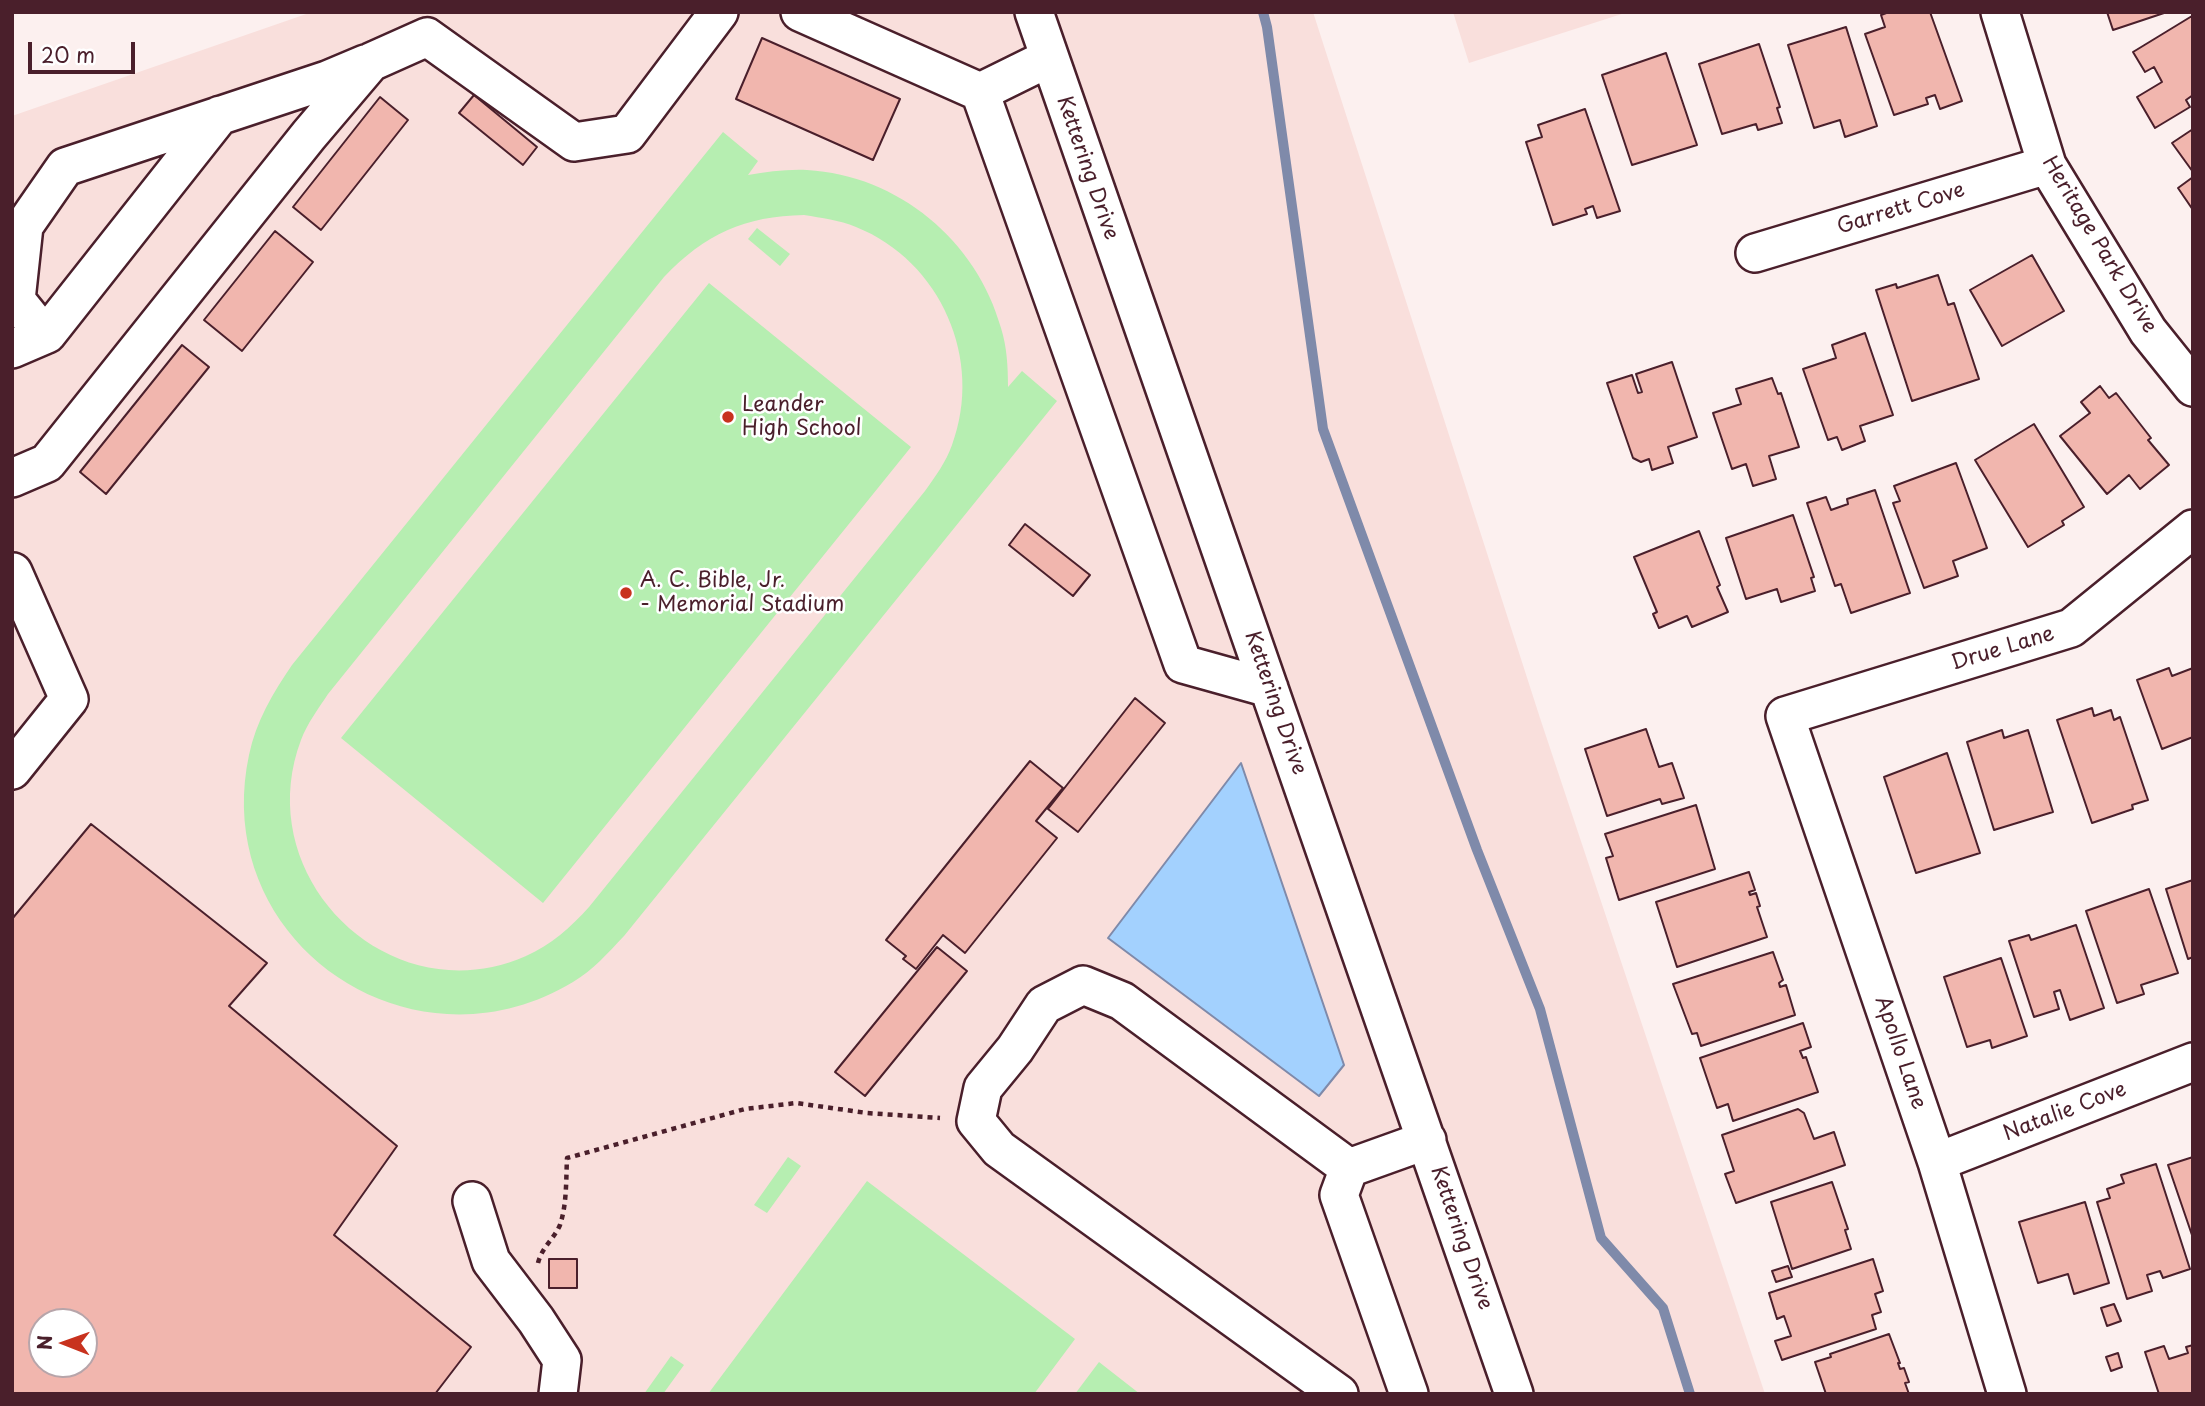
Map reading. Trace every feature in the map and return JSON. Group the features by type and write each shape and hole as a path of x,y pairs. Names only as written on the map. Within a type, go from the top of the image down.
{"street":[{"path":"47,334 41,331 16,300 24,226 65,167 327,80 428,37 574,142 627,134 719,12"},
{"path":"800,12 980,92 1183,664 1269,688"},
{"name":"Kettering Drive","path":"1034,12 1514,1394"},
{"name":"Heritage Park Drive","path":"2000,12 2047,165 2148,331 2193,387"},
{"path":"980,92 1049,58"},
{"path":"12,478 47,463 309,135 371,62"},
{"path":"12,349 47,334 220,116"},
{"name":"Garrett Cove","path":"1755,253 2047,165"},
{"name":"Drue Lane","path":"1785,716 2071,628 2193,529"},
{"path":"12,572 69,699 12,770"},
{"name":"Apollo Lane","path":"1785,716 1937,1162 2007,1394"},
{"path":"1339,1394 999,1149 976,1121 982,1088 1015,1049 1044,1005 1083,985 1122,1002 1349,1168"},
{"name":"Natalie Cove","path":"1937,1162 2193,1062"},
{"path":"1409,1394 1339,1195 1349,1168 1427,1140"},
{"path":"472,1201 491,1261 536,1320 562,1360 558,1394"}],"path":[{"path":"536,1272 541,1252 559,1225 566,1191 567,1158 745,1109 796,1103 867,1113 976,1121"}],"shaded area":[{"name":"Leander High School","path":"312,12 1313,12 1540,718 1765,1394 12,1394 12,116"},
{"path":"1453,12 1628,12 1469,63"}],"green space":[{"name":"A. C. Bible, Jr. - Memorial Stadium","path":"723,132 758,161 748,175 807,170 840,175 872,185 902,199 929,218 953,241 990,296 1005,342 1008,387 1022,371 1057,401 624,936 594,967 573,982 511,1008 448,1014 389,1003 335,975 291,935 260,883 245,822 252,743 266,708 292,665","holes":["804,215 856,227 886,243 911,263 932,289 948,317 958,348 962,380 961,413 952,445 943,463 925,491 589,907 568,928 544,947 526,956 475,970 426,967 381,950 343,922 313,885 295,840 290,791 301,740 310,722 328,694 664,277 695,249 727,230 763,219"]},
{"path":"757,228 790,254 780,266 748,239"},
{"name":"A. C. Bible, Jr. - Memorial Stadium","path":"709,283 911,447 543,903 341,738"},
{"path":"788,1157 801,1166 767,1213 754,1205"},
{"path":"867,1181 1075,1339 1034,1394 708,1394"},
{"path":"671,1356 684,1365 663,1394 644,1394"},
{"path":"1099,1362 1140,1394 1075,1394"}],"water":[{"path":"1241,763 1344,1065 1319,1096 1108,938"}],"building":[{"path":"1889,12 1930,12 1962,101 1940,109 1935,95 1926,98 1928,104 1894,115 1865,34 1885,27 1881,15"},
{"path":"2107,12 2167,12 2113,30"},
{"path":"2192,16 2193,95 2186,100 2190,107 2155,128 2137,97 2162,82 2154,67 2145,72 2133,52"},
{"path":"1846,27 1877,126 1845,137 1840,120 1814,128 1788,45"},
{"path":"762,38 900,99 873,160 736,99"},
{"path":"1759,44 1780,107 1777,108 1782,123 1758,130 1756,124 1722,134 1699,64"},
{"path":"1666,53 1697,145 1632,165 1602,75"},
{"path":"474,95 537,147 523,165 459,113"},
{"path":"380,97 408,120 321,230 293,207"},
{"path":"1585,109 1620,211 1597,218 1593,206 1585,209 1587,214 1553,225 1526,142 1542,137 1538,125"},
{"path":"2193,129 2193,172 2172,143"},
{"path":"2193,177 2193,210 2178,188"},
{"path":"275,231 313,262 242,351 204,320"},
{"path":"2032,255 2064,311 2002,346 1970,290"},
{"path":"1938,275 1948,305 1954,303 1979,379 1912,401 1876,290 1896,284 1897,288"},
{"path":"1865,333 1893,415 1860,426 1865,441 1842,450 1837,437 1828,440 1803,369 1836,358 1832,345"},
{"path":"182,345 209,367 106,494 80,472"},
{"path":"1672,362 1697,437 1668,447 1673,463 1652,470 1649,459 1641,462 1633,458 1607,383 1632,375 1638,393 1642,392 1636,374"},
{"path":"1772,378 1778,394 1781,393 1799,447 1769,456 1776,479 1753,486 1746,464 1732,469 1713,413 1741,404 1736,389"},
{"path":"2100,386 2109,398 2116,393 2169,465 2140,489 2129,475 2107,494 2060,436 2090,413 2081,402"},
{"path":"2034,424 2084,507 2062,521 2064,525 2028,547 1975,460"},
{"path":"1956,463 1987,548 1953,561 1958,576 1924,588 1893,503 1900,501 1894,486"},
{"path":"1875,490 1910,593 1851,613 1841,584 1835,586 1807,503 1826,497 1831,510 1848,504 1847,499"},
{"path":"1793,515 1814,577 1811,578 1815,591 1781,602 1777,589 1746,599 1726,538"},
{"path":"1025,524 1090,575 1073,596 1009,545"},
{"path":"1699,531 1728,612 1692,627 1687,616 1659,628 1653,614 1657,612 1634,557"},
{"path":"2169,668 2172,676 2193,668 2193,737 2162,749 2137,680"},
{"path":"1135,698 1165,723 1078,832 1048,809"},
{"path":"2092,708 2094,716 2111,710 2114,720 2120,717 2148,800 2132,805 2133,809 2092,823 2057,720"},
{"path":"1646,729 1659,767 1672,763 1684,798 1662,804 1660,799 1607,816 1585,749"},
{"path":"2002,730 2004,738 2028,730 2053,812 1994,830 1967,742"},
{"path":"1947,753 1980,853 1916,873 1884,777"},
{"path":"1030,761 1063,788 1036,821 1057,838 965,953 943,935 916,969 903,959 906,956 886,940"},
{"path":"1696,805 1715,869 1619,900 1606,858 1613,856 1605,834"},
{"path":"91,824 267,963 229,1006 397,1146 334,1235 471,1347 435,1394 12,1394 12,919"},
{"path":"1749,872 1755,890 1749,892 1750,895 1756,893 1760,906 1757,907 1767,937 1677,967 1656,902"},
{"path":"2193,880 2193,957 2188,959 2166,889"},
{"path":"2149,889 2178,973 2141,985 2144,994 2117,1003 2086,911"},
{"path":"2076,925 2104,1008 2070,1020 2060,990 2054,992 2059,1009 2034,1017 2009,941 2029,935 2031,940"},
{"path":"937,947 967,971 865,1096 835,1072"},
{"path":"1773,952 1783,980 1779,983 1780,987 1786,985 1795,1015 1701,1046 1697,1033 1692,1034 1673,984"},
{"path":"2001,958 2027,1036 1992,1048 1990,1040 1967,1047 1944,977"},
{"path":"1803,1023 1811,1047 1800,1051 1803,1058 1806,1057 1818,1092 1733,1121 1728,1104 1717,1108 1700,1058"},
{"path":"1798,1109 1804,1113 1814,1139 1834,1132 1845,1165 1736,1203 1725,1174 1734,1171 1722,1135"},
{"path":"2193,1157 2193,1238 2168,1165"},
{"path":"2156,1164 2190,1269 2163,1278 2160,1271 2147,1275 2152,1291 2127,1299 2097,1202 2110,1198 2107,1189 2124,1183 2121,1175"},
{"path":"1832,1182 1848,1229 1845,1230 1851,1249 1792,1269 1771,1202"},
{"path":"2085,1202 2109,1283 2074,1294 2068,1274 2038,1283 2019,1222"},
{"path":"549,1259 577,1259 577,1288 549,1288"},
{"path":"1873,1259 1883,1291 1875,1294 1881,1312 1872,1315 1876,1329 1782,1360 1775,1341 1791,1336 1784,1316 1777,1319 1769,1293"},
{"path":"1788,1266 1792,1277 1776,1282 1772,1271"},
{"path":"2114,1304 2121,1321 2107,1326 2101,1308"},
{"path":"1889,1334 1900,1369 1904,1368 1909,1382 1905,1383 1909,1394 1826,1394 1815,1362 1831,1357 1830,1354"},
{"path":"2193,1345 2193,1394 2159,1394 2145,1352 2164,1346 2169,1359 2188,1353 2186,1347"},
{"path":"2118,1353 2122,1367 2111,1371 2106,1357"}],"waterway":[{"path":"1263,12 1323,429 1477,850 1540,1009 1601,1238 1663,1308 1690,1394"}],"place":[{"name":"Leander High School","path":"728,417"},
{"name":"A. C. Bible, Jr. - Memorial Stadium","path":"626,593"}]}
